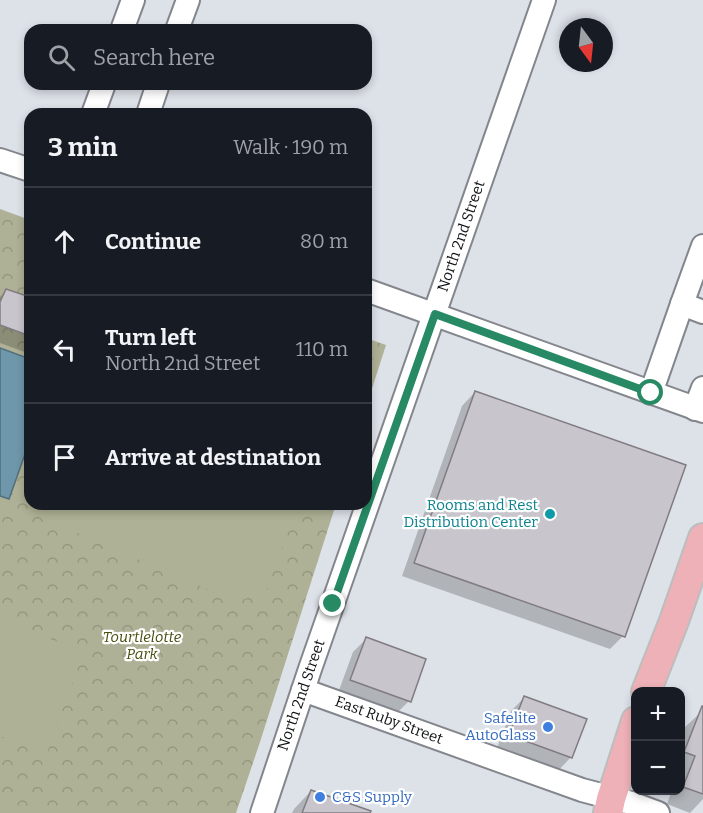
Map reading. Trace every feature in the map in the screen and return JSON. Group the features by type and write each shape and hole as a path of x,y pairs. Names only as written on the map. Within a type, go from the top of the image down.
{"main road":[{"path":"648,687 703,538"},
{"path":"606,808 631,736"}],"street":[{"path":"124,24 133,0"},
{"path":"179,24 188,0"},
{"name":"North 2nd Street","path":"372,493 544,0"},
{"path":"95,108 102,90"},
{"path":"150,108 156,90"},
{"path":"0,160 24,168"},
{"path":"651,393 693,308 703,246"},
{"path":"372,292 651,393 700,403"},
{"name":"North 2nd Street","path":"262,813 366,510"},
{"name":"East Ruby Street","path":"303,690 572,786 606,808 631,803 658,813"}],"green space":[{"name":"Tourtlelotte Park","path":"0,209 24,218 24,510 334,510 236,813 0,813"},
{"path":"372,340 386,345 372,388"},
{"path":"46,510 297,510 266,591 237,602 43,518"},
{"path":"0,621 84,651 47,753 0,736"}],"water":[{"path":"0,348 24,357 24,457 9,499 0,496"}],"building":[{"path":"6,289 24,295 24,334 0,325 0,302"},
{"name":"Rooms and Rest Distribution Center","path":"475,391 686,465 625,637 414,563"},
{"path":"366,637 426,659 411,702 350,680"},
{"name":"Safelite AutoGlass","path":"524,696 587,719 572,758 509,735"},
{"path":"703,706 703,794 685,788 695,756 685,752"},
{"name":"C&S Supply","path":"311,790 371,811 370,813 302,813"}],"place":[{"name":"Rooms and Rest Distribution Center","path":"550,514"},
{"name":"Safelite AutoGlass","path":"548,727"},
{"name":"C&S Supply","path":"320,797"}],"route":[{"path":"333,604 435,314 651,393"}]}
